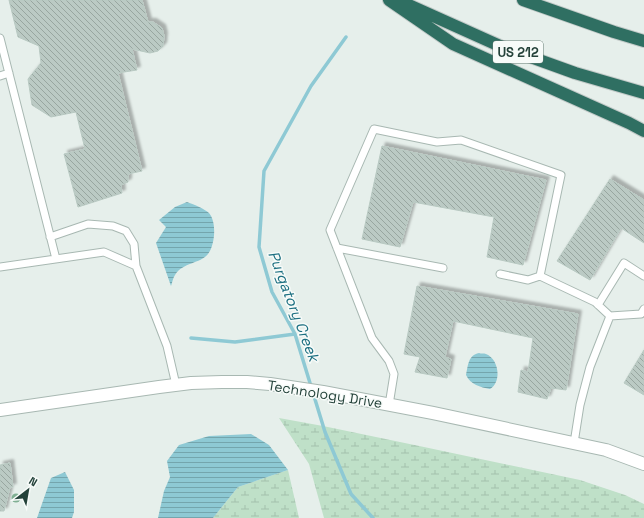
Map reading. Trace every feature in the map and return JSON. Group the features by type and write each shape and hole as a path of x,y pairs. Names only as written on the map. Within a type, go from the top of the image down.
{"highway":[{"path":"389,0 453,44 644,131"},
{"name":"US 212","path":"398,0 500,46 575,73 644,93"},
{"path":"523,0 644,41"}],"street":[{"name":"Technology Drive","path":"0,410 176,385 247,382 323,392 389,405 606,450 644,463"}],"lane":[{"path":"0,41 56,259"},
{"path":"0,76 9,73"},
{"path":"389,405 394,374 389,360 372,338 330,230 374,129 436,142 461,140 561,175 540,276"},
{"path":"50,237 88,224 113,226 126,230 134,244 136,266 167,346 176,385"},
{"path":"337,248 443,268"},
{"path":"0,267 104,252 136,266"},
{"path":"598,305 624,263 644,276"},
{"path":"500,274 528,280 540,276 595,302 610,316 641,314 644,309"},
{"path":"574,443 580,406 590,367 610,316"}],"green space":[{"path":"279,418 580,480 625,495 644,504 644,518 324,518 309,464"},
{"path":"288,470 299,518 213,518 238,487"}],"water":[{"path":"187,202 202,208 212,217 214,239 208,254 201,260 187,265 178,271 174,276 171,286 156,243 166,227 159,220 175,207"},
{"path":"479,353 490,357 496,365 496,381 494,386 490,389 473,383 466,375 471,358 475,354"},
{"path":"251,434 269,445 288,470 238,487 213,518 158,518 164,491 170,477 167,461 179,445 209,436"},
{"path":"65,472 74,490 74,512 72,518 37,518 51,478"}],"building":[{"path":"9,0 142,0 148,22 153,22 162,28 164,36 163,46 158,51 150,53 132,49 137,70 118,73 142,171 128,174 128,182 121,185 122,193 78,207 64,154 85,149 76,112 51,117 32,105 28,79 41,63 39,46 18,37"},
{"path":"382,146 546,180 523,265 487,257 494,217 413,202 400,247 362,239"},
{"path":"610,179 644,200 644,243 621,228 590,280 557,261"},
{"path":"417,286 578,314 566,390 551,388 547,399 518,392 521,370 528,372 533,338 453,321 445,357 451,359 447,378 415,372 420,357 404,354"},
{"path":"644,350 644,395 624,383"},
{"path":"10,463 13,487 10,487 4,511 0,511 0,465"}],"waterway":[{"name":"Purgatory Creek","path":"346,37 311,86 264,171 259,247 272,292 295,334 325,432 351,494 373,518"},
{"path":"191,338 235,342 295,334"}]}
